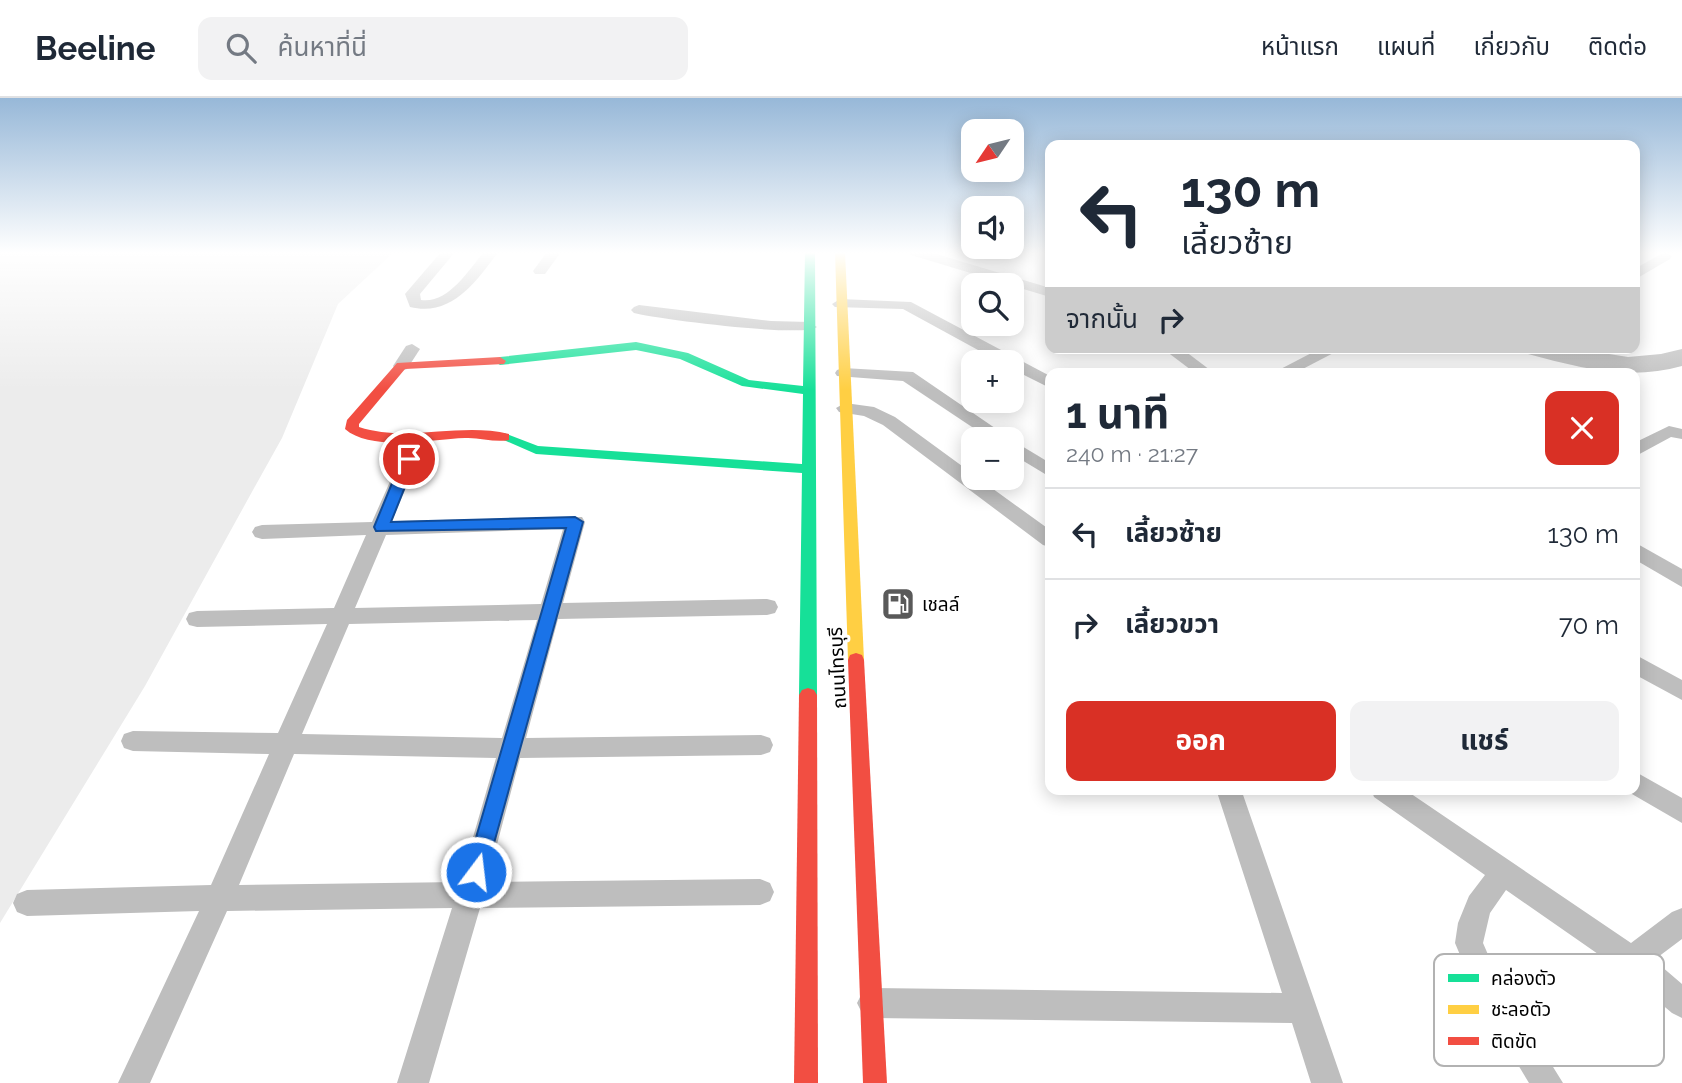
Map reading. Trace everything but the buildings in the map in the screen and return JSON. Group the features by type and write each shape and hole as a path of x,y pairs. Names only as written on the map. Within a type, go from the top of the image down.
{"main road":[{"name":"ถนนไทรบุรี","path":"806,1083 809,298"},
{"name":"ถนนไทรบุรี","path":"840,298 875,1083"},
{"path":"808,391 746,383 684,356 636,346 495,362 401,366 352,423 352,429 356,432 409,437 454,433 502,436 536,450 808,469"}],"street":[{"path":"413,298 415,304 432,306 450,298"},
{"path":"840,304 906,305 1045,380"},
{"path":"639,310 771,326 809,327"},
{"path":"401,366 411,349"},
{"path":"1179,354 1199,368"},
{"path":"1292,368 1322,354"},
{"path":"843,373 906,376 984,427"},
{"path":"845,408 868,411 889,421 1045,536"},
{"path":"1640,448 1669,431 1682,434"},
{"path":"1024,454 1045,468"},
{"path":"134,1083 220,896 382,527 409,459"},
{"path":"262,532 575,522 469,897 413,1083"},
{"path":"1640,553 1682,579"},
{"path":"197,619 767,607"},
{"path":"1640,666 1682,691"},
{"path":"133,741 510,748 761,745"},
{"path":"1640,786 1682,812"},
{"path":"1230,795 1327,1083"},
{"path":"1392,795 1622,954"},
{"path":"1474,954 1469,943 1472,923 1479,905 1504,871"},
{"path":"27,903 220,896 469,897 760,892"},
{"path":"1639,954 1682,922"},
{"path":"1664,988 1682,1003"},
{"path":"872,1003 1301,1008"},
{"path":"1536,1066 1547,1083"}],"shaded area":[{"path":"0,298 344,298 338,304 282,438 145,686 0,923"}],"waterway":[{"path":"1562,354 1628,365 1646,365 1682,357"}],"traffic: fast":[{"path":"808,695 810,298"},
{"path":"500,361 636,346 684,356 746,383 809,391"},
{"path":"504,437 536,450 808,469"}],"traffic: slow":[{"path":"842,298 856,660"}],"traffic: jam":[{"path":"500,361 401,366 352,423 352,429 389,437 466,434 504,437"},
{"path":"856,660 875,1083"},
{"path":"806,1083 808,695"}],"place":[{"name":"เชลล์","path":"898,604"}],"route":[{"path":"409,459 382,527 575,522 476,872"}]}
